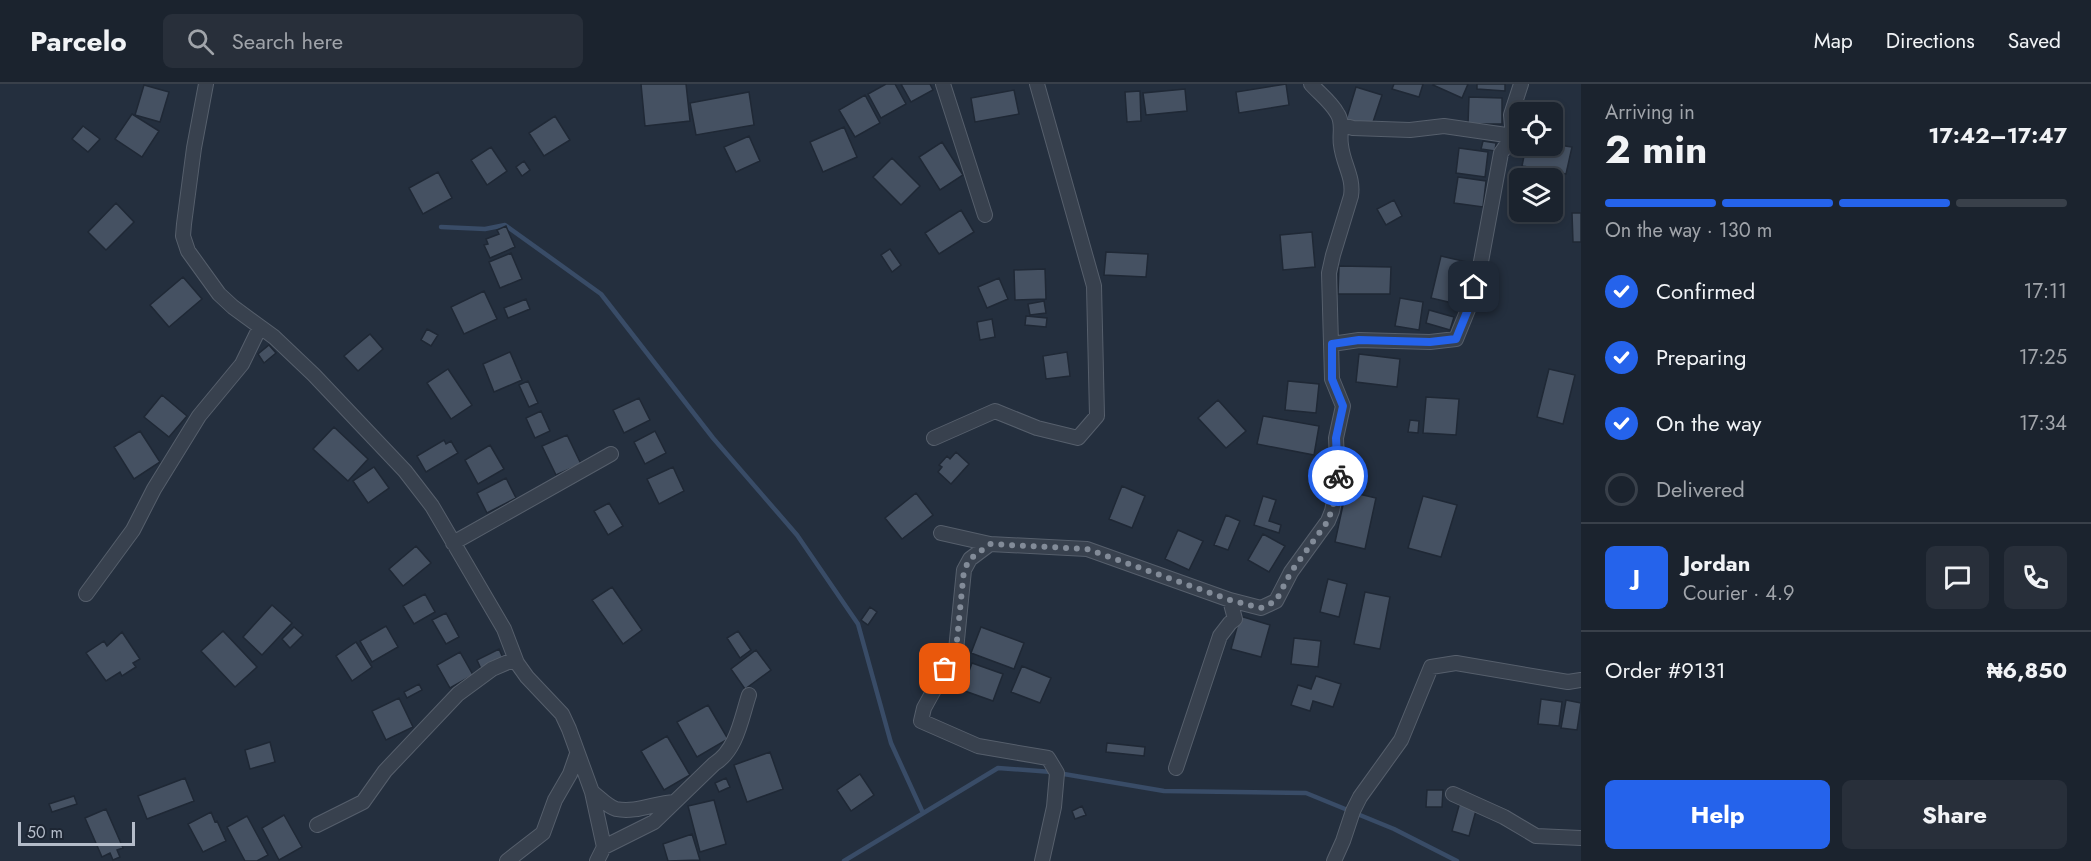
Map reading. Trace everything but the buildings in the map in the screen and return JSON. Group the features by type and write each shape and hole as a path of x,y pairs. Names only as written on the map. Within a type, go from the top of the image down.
{"street":[{"path":"206,84 194,148 184,224 185,243 205,277 219,294 307,368 422,491 504,629 515,659 527,677 562,714 592,792 604,847"},
{"path":"943,84 985,215"},
{"path":"934,438 995,411 1037,428 1078,438 1097,416 1094,286 1037,84"},
{"path":"941,533 990,544 1087,549 1230,600 1261,608 1276,601 1291,572 1328,521 1338,483 1336,438 1343,406 1332,379 1329,273 1353,186 1343,159 1340,142 1342,125 1336,110 1311,84"},
{"path":"1515,102 1521,84"},
{"path":"1342,125 1353,128 1410,130 1444,126 1509,135"},
{"path":"1332,344 1359,340 1430,342 1456,339 1469,307 1480,267 1501,153 1509,142"},
{"path":"86,594 133,530 154,489 199,416 242,364 260,327"},
{"path":"453,543 611,454"},
{"path":"990,544 970,559 964,570 956,650 924,708 921,721 978,746 1048,758 1057,773 1054,807 1042,861"},
{"path":"1176,768 1220,636 1235,619 1230,600"},
{"path":"317,825 363,802 385,771 458,694 492,669 515,659"},
{"path":"1334,861 1360,797 1401,740 1431,667 1456,663 1568,682 1581,680"},
{"path":"597,861 604,847 654,822 723,758 735,738 749,695"},
{"path":"507,861 543,833 555,800 570,774 577,754"},
{"path":"592,792 615,809 647,808 658,803 674,802"},
{"path":"1453,794 1504,817 1536,836 1581,838"}],"waterway":[{"path":"441,227 485,229 505,225 601,294 713,438 797,535 858,624 891,743 923,813"},
{"path":"844,861 998,768 1052,772 1164,791 1306,793 1394,829 1457,861"}],"way so far":[{"path":"945,669 956,650 964,570 970,559 990,544 1087,549 1230,600 1261,608 1276,601 1291,572 1317,533 1328,521 1335,499 1338,476"}],"route":[{"path":"1338,476 1336,438 1343,406 1332,379 1332,344 1359,340 1430,342 1456,339 1469,307 1474,287"}]}
